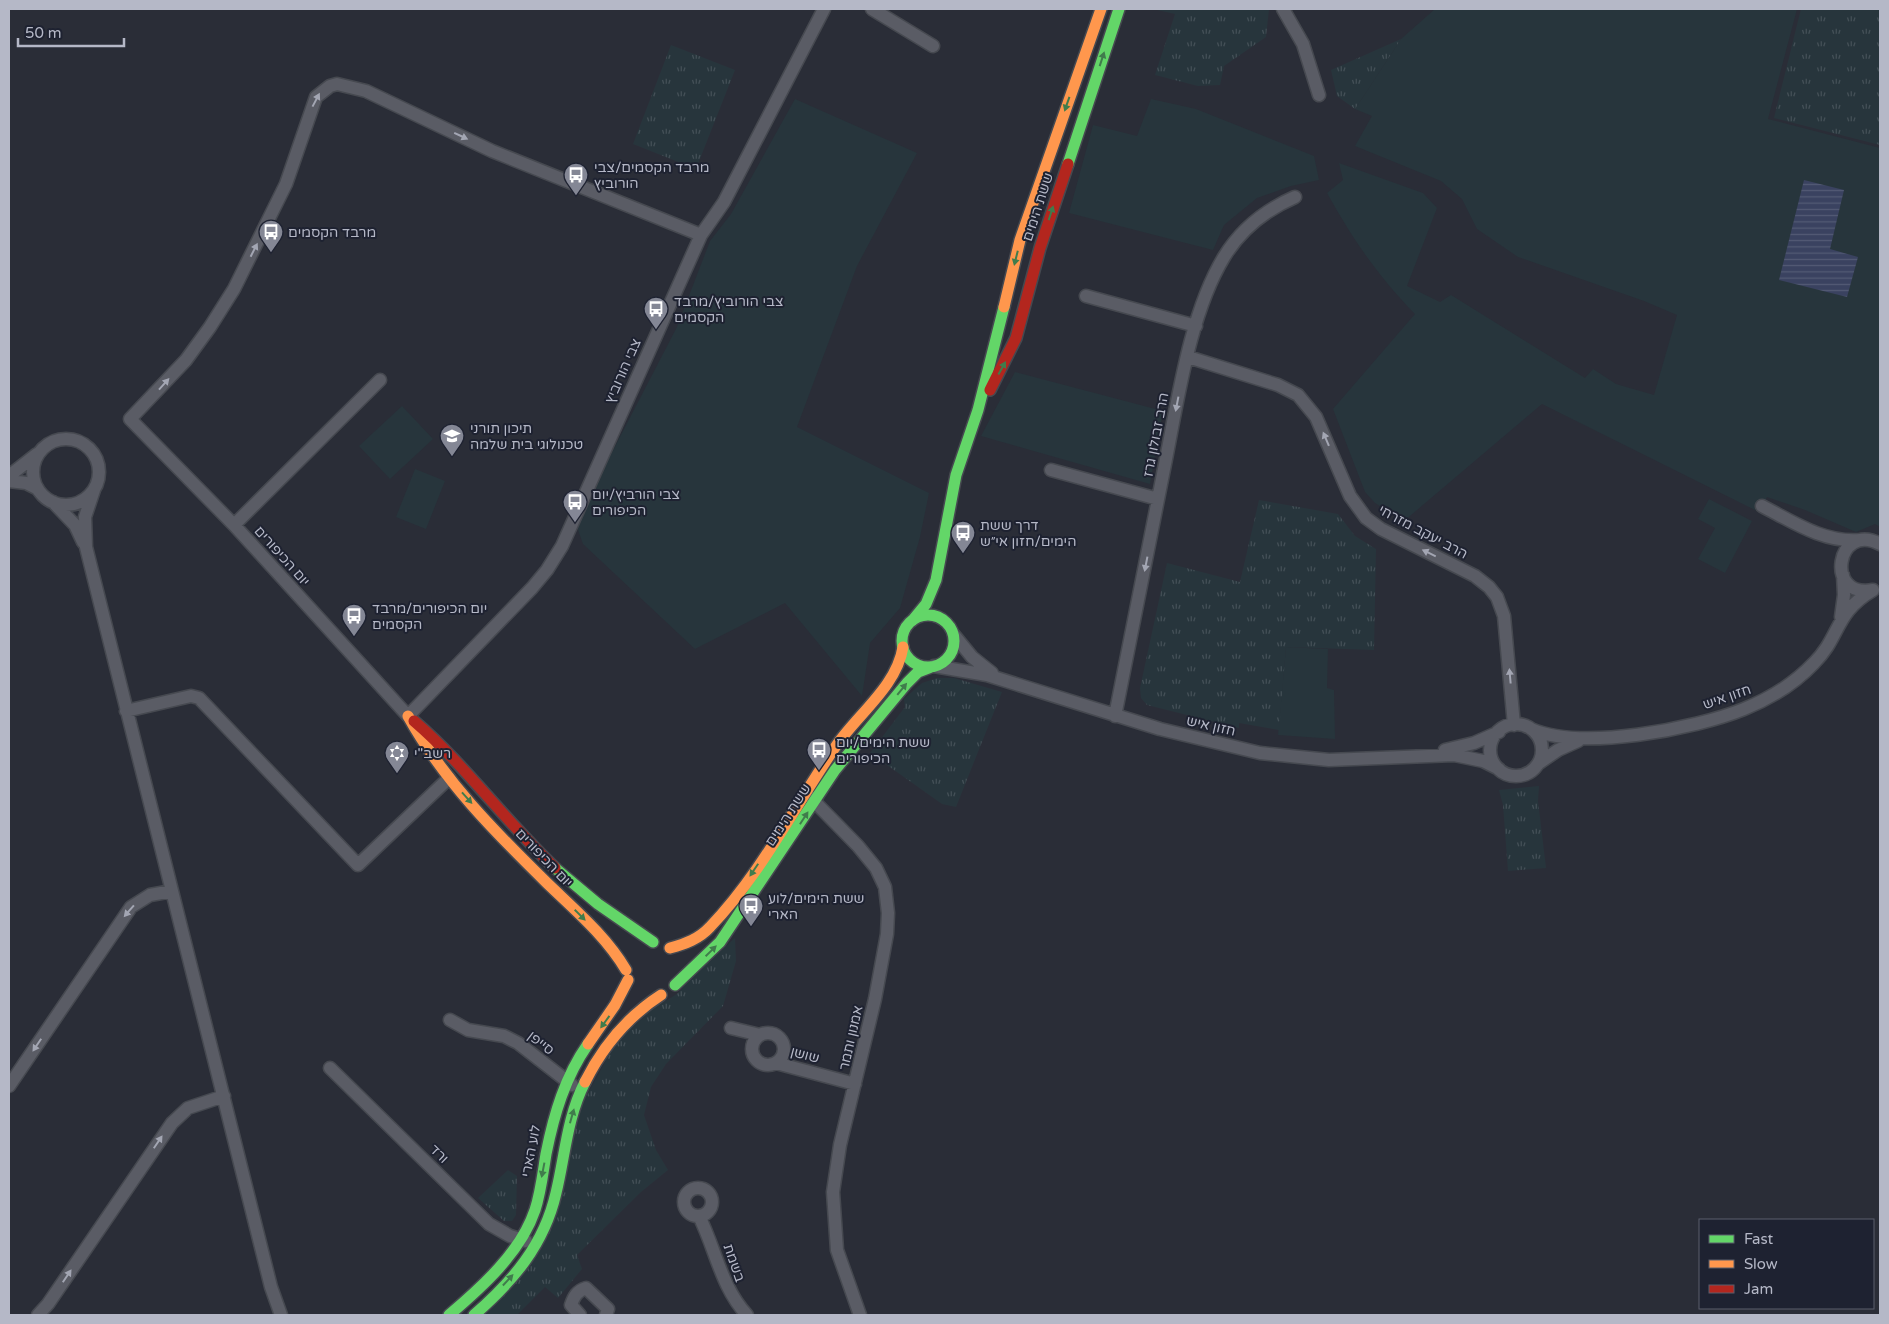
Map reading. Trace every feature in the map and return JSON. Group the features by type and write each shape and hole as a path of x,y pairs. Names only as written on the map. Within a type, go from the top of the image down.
{"street":[{"name":"צבי הורוביץ","path":"408,716 532,588 562,546 701,234 724,202 824,9"},
{"path":"872,9 933,46"},
{"name":"ששת הימים","path":"912,621 926,604 938,574 956,476 978,410 1020,240 1101,9"},
{"name":"ששת הימים","path":"978,410 1016,338 1040,248 1119,9"},
{"path":"1283,9 1303,44 1319,95"},
{"name":"יום הכיפורים","path":"653,942 620,921 548,860 514,828 432,736 408,716 234,525 130,418 186,360 234,289 286,184 316,97 330,86 344,85 366,91 492,151 701,234"},
{"name":"הרב זבולון גרז","path":"1115,716 1158,499 1196,326 1216,272 1237,238 1264,214 1295,197"},
{"path":"1086,296 1196,326"},
{"name":"הרב יעקב מזרחי","path":"1188,357 1278,385 1298,395 1316,417 1350,496 1362,514 1381,528 1475,576 1489,587 1497,597 1504,616 1514,725"},
{"path":"234,525 380,380"},
{"path":"9,476 49,444 64,439 84,444 92,451 98,465 99,477 86,517 86,547 272,1287 281,1315"},
{"path":"38,489 34,480 33,470 41,450"},
{"path":"1051,470 1158,499"},
{"path":"9,481 26,483 38,489 74,525 86,547"},
{"path":"53,502 74,504 87,498 94,490"},
{"path":"1762,506 1820,535 1840,540 1873,540 1880,544"},
{"path":"1820,535 1834,550 1847,582 1856,589 1878,588"},
{"path":"1842,571 1841,559 1847,548 1863,540"},
{"name":"חזון איש","path":"1839,623 1843,601 1842,571"},
{"name":"ששת הימים","path":"938,574 941,609 951,630"},
{"name":"חזון איש","path":"1531,729 1560,737 1593,738 1650,732 1697,723 1737,712 1760,702 1787,685 1814,664 1826,648 1839,623 1856,600 1878,588"},
{"path":"930,616 942,620 951,630 954,647 950,655 942,663 932,667 922,666 911,661 903,647 905,631 912,621 918,617 930,616"},
{"name":"חזון איש","path":"951,630 978,662 1010,682"},
{"name":"ששת הימים","path":"675,985 720,942 730,929 810,797 841,738 897,668 903,647"},
{"name":"ששת הימים","path":"670,948 690,942 709,928 810,797 835,770 904,685 918,672 932,667"},
{"name":"חזון איש","path":"932,667 972,671 1115,716 1216,744 1298,758 1357,760 1411,756 1460,756 1483,760 1499,770"},
{"path":"126,711 191,696 198,698 358,865 449,778"},
{"name":"יום הכיפורים","path":"408,716 421,742 449,778 514,850 611,946 627,975"},
{"path":"1514,725 1531,729 1542,744 1542,756 1538,764 1530,772 1519,776 1510,775 1499,770 1494,764 1491,752 1493,740 1499,732 1514,725"},
{"name":"חזון איש","path":"1411,756 1466,745 1499,732"},
{"name":"חזון איש","path":"1538,764 1563,747 1593,738"},
{"name":"אמנון ותמר","path":"810,797 858,846 876,868 885,887 888,913 887,934 875,999 840,1146 833,1192 837,1250 860,1315"},
{"path":"9,1086 131,907 150,895 172,891"},
{"path":"474,1315 522,1265 538,1244 551,1214 569,1124 581,1091 601,1056 634,1013 661,995 675,985 679,977 679,961 670,948 653,942 634,950 627,975 642,993 661,995"},
{"name":"לוע הארי","path":"449,1315 462,1304 521,1239 535,1209 553,1120 567,1082 587,1046 608,1017 627,975"},
{"name":"סייפן","path":"450,1020 468,1030 504,1036 518,1043 581,1091"},
{"path":"731,1028 760,1036 775,1034 782,1041 784,1051 776,1063 764,1065 754,1056 754,1042 760,1036"},
{"name":"שושן","path":"776,1063 855,1084"},
{"name":"ורד","path":"330,1068 489,1224 510,1236 538,1244"},
{"path":"38,1315 48,1304 172,1123 188,1108 224,1096"},
{"name":"בשמת","path":"699,1216 713,1244 728,1292 747,1315"},
{"path":"272,1287 290,1315"},
{"path":"580,1315 571,1305 573,1297 580,1290 586,1288 608,1309 606,1315"}],"green space":[{"path":"1153,9 1269,9 1266,37 1224,66 1220,85 1198,86 1155,75 1175,14"},
{"path":"1435,9 1797,9 1768,119 1880,148 1880,527 1875,524 1856,532 1805,510 1767,497 1759,512 1542,404 1404,521 1375,503 1365,492 1333,409 1415,314 1367,257 1327,193 1343,180 1339,163 1423,193 1437,208 1407,286 1440,302 1451,295 1585,378 1593,369 1616,384 1654,395 1677,315 1644,301 1518,257 1477,229 1462,199 1441,181 1355,146 1372,116 1355,109 1401,39"},
{"path":"1801,9 1880,9 1880,145 1774,118"},
{"path":"1401,39 1355,109 1337,96 1331,70"},
{"path":"671,45 735,70 696,169 633,144"},
{"path":"795,99 917,153 857,266 797,427 929,493 920,537 900,608 870,643 862,696 785,603 695,649 583,544 577,527 583,508 677,327 710,241 731,214"},
{"path":"1151,99 1196,109 1314,156 1319,180 1291,186 1257,198 1224,225 1213,250 1069,213 1093,125 1137,136"},
{"path":"1015,372 1163,411 1150,484 981,436"},
{"path":"402,406 433,439 390,479 359,446"},
{"path":"415,469 445,481 426,529 396,517"},
{"path":"1709,499 1752,521 1725,573 1698,559 1715,528 1698,519"},
{"path":"1259,500 1338,514 1355,536 1376,549 1374,650 1286,647 1279,730 1239,723 1239,728 1147,705 1141,698 1140,688 1167,563 1240,582"},
{"path":"1286,647 1328,649 1327,688 1334,690 1335,739 1278,735"},
{"path":"937,678 954,678 1002,692 956,807 942,804 870,753 905,707 904,699 922,683"},
{"path":"1539,786 1538,801 1546,868 1508,871 1503,805 1499,790"},
{"path":"735,938 736,961 723,1006 666,1064 651,1087 644,1115 656,1150 668,1170 641,1192 577,1255 582,1269 558,1298 545,1287 517,1315 480,1315 540,1249 575,1117 616,1042 654,1008 677,994 698,971"},
{"path":"508,1170 517,1176 516,1215 512,1221 504,1221 478,1198"}],"water":[{"path":"1804,180 1844,190 1830,249 1858,257 1847,297 1779,280"}],"traffic: fast":[{"path":"1068,164 1119,9"},
{"path":"912,621 926,604 936,580 956,475 978,410 1004,307"},
{"path":"928,615 938,617 946,623 952,631 954,641 952,651 946,659 938,665 928,667 918,665 910,659 904,651 902,641 904,631 910,623 918,617 928,615"},
{"path":"675,985 720,942 835,770 907,683 918,672 931,667"},
{"path":"555,868 598,904 653,942"},
{"path":"449,1315 499,1268 529,1225 539,1196 546,1154 561,1096 573,1069 588,1044"},
{"path":"474,1315 514,1275 525,1261 544,1229 556,1193 574,1109 585,1082"}],"traffic: slow":[{"path":"1004,307 1020,240 1101,9"},
{"path":"670,948 692,941 701,935 728,907 761,863 836,746 885,687 893,675 903,647"},
{"path":"408,716 437,762 471,804 508,844 600,935 626,970"},
{"path":"588,1044 615,1005 628,980"},
{"path":"585,1082 600,1056 617,1033 637,1013 661,995"}],"traffic: jam":[{"path":"990,390 1016,338 1040,248 1068,164"},
{"path":"414,721 451,756 555,868"}],"place":[{"name":"מרבד הקסמים/צבי הורוביץ","path":"576,196"},
{"name":"מרבד הקסמים","path":"271,253"},
{"name":"צבי הורוביץ/מרבד הקסמים","path":"656,330"},
{"name":"תיכון תורני טכנולוגי בית שלמה","path":"452,457"},
{"name":"צבי הורביץ/יום הכיפורים","path":"575,523"},
{"name":"דרך ששת הימים/חזון אי״ש","path":"963,554"},
{"name":"יום הכיפורים/מרבד הקסמים","path":"354,637"},
{"name":"ששת הימים/יום הכיפורים","path":"819,771"},
{"name":"רשב\"י","path":"397,774"},
{"name":"ששת הימים/לוע הארי","path":"751,927"}]}
